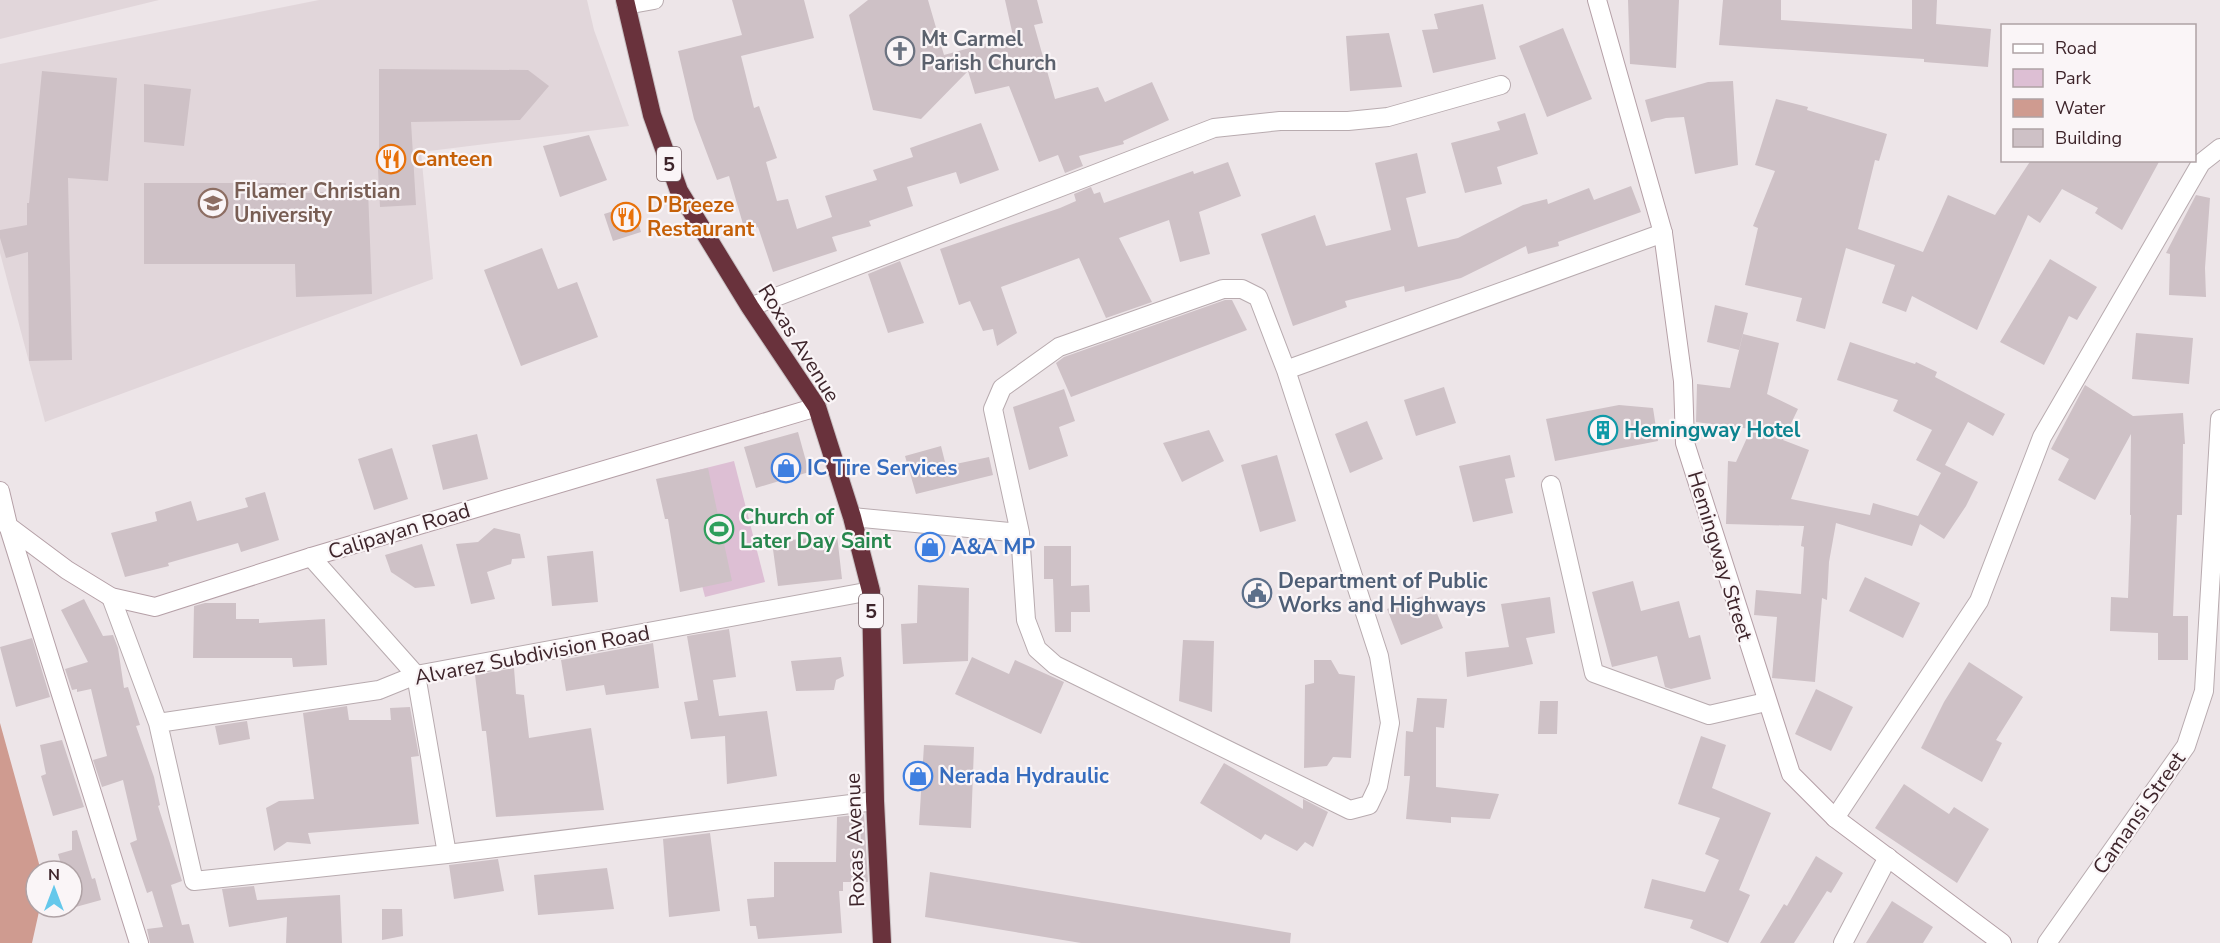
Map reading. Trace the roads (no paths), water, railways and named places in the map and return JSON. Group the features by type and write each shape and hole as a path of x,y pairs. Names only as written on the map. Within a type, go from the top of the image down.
{"highway":[{"name":"Roxas Avenue","path":"626,3 652,115 679,191 750,307 817,406 852,517 871,591 875,801 882,943"}],"street":[{"path":"626,3 654,0"},
{"name":"Hemingway Street","path":"1598,0 1663,233 1683,381 1685,443 1766,702 1791,774 1835,818 2002,943"},
{"path":"750,307 1214,128 1280,121 1348,121 1388,117 1500,85"},
{"path":"1835,818 1979,601 2042,437 2201,163 2220,147"},
{"path":"1286,370 1663,233"},
{"path":"1242,289 1258,297 1286,370 1379,656 1390,723 1378,786 1369,805 1350,810 1055,665 1037,649 1026,620 1020,533 993,409 1002,388 1059,347 1223,290 1242,289"},
{"name":"Calipayan Road","path":"4,523 67,570 111,597 155,608 311,557 817,406"},
{"name":"Camansi Street","path":"2047,943 2186,746 2204,691 2217,519 2220,419"},
{"path":"1551,485 1594,673 1709,715 1766,702"},
{"path":"0,490 4,523 140,943"},
{"path":"852,517 1020,533"},
{"path":"311,557 416,675 447,854"},
{"name":"Alvarez Subdivision Road","path":"158,723 379,690 416,675 871,591"},
{"path":"111,597 158,723 194,880 447,854 875,801"},
{"path":"1843,943 1888,857"}],"water":[{"path":"0,723 38,859 24,859 24,919 37,919 32,943 0,943"}],"place":[{"name":"Mt Carmel Parish Church","path":"900,51"},
{"name":"Canteen","path":"391,159"},
{"name":"Filamer Christian University","path":"213,203"},
{"name":"D'Breeze Restaurant","path":"626,217"},
{"name":"Hemingway Hotel","path":"1603,430"},
{"name":"IC Tire Services","path":"786,468"},
{"name":"Church of Later Day Saint","path":"719,529"},
{"name":"A&A MP","path":"930,547"},
{"name":"Department of Public Works and Highways","path":"1257,593"},
{"name":"Nerada Hydraulic","path":"918,776"}]}
